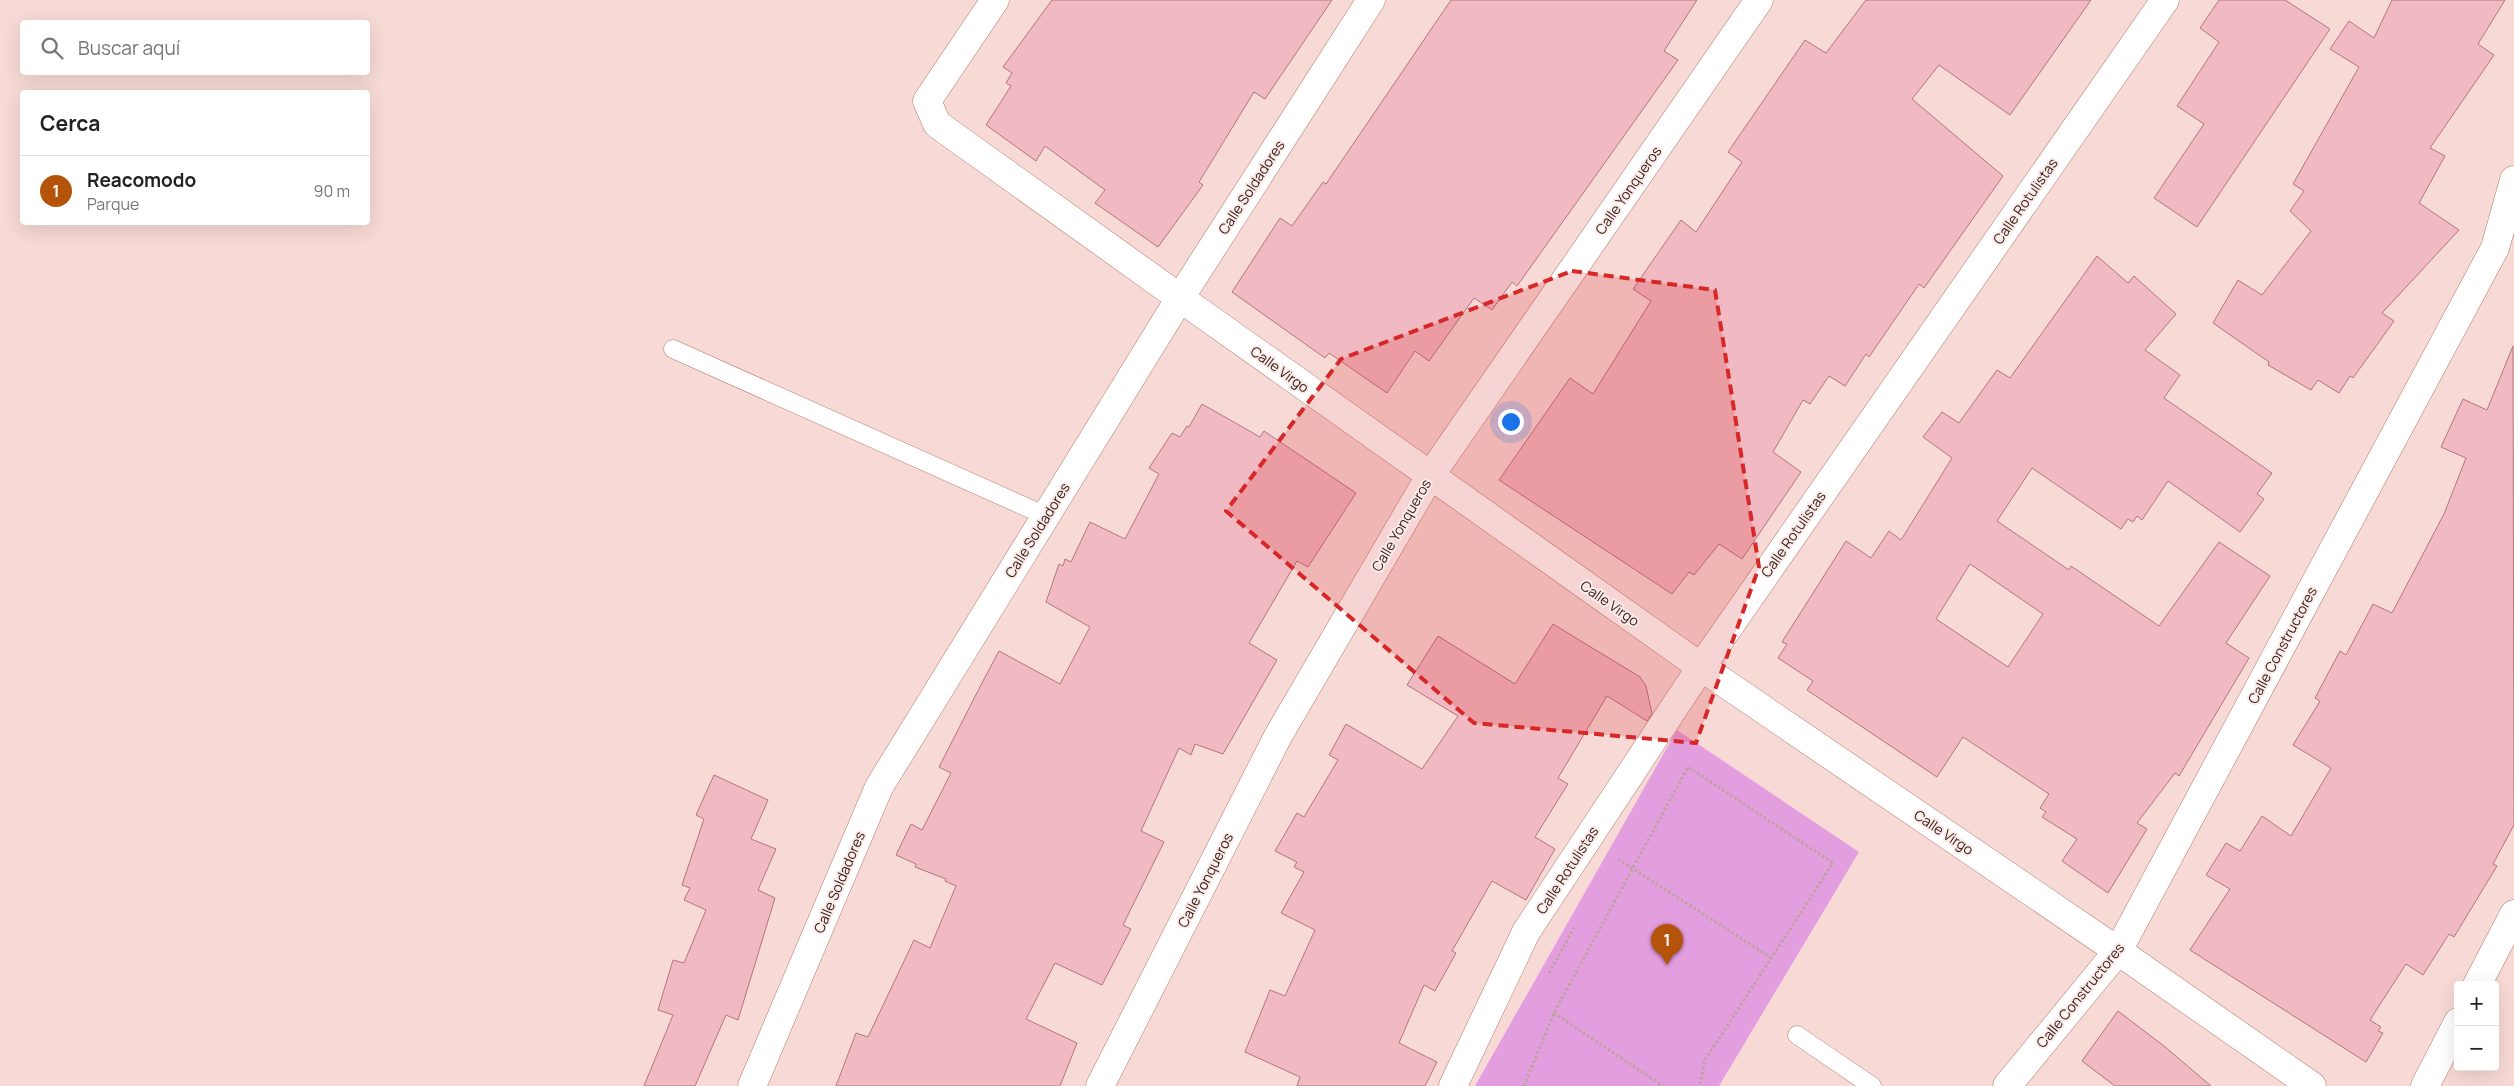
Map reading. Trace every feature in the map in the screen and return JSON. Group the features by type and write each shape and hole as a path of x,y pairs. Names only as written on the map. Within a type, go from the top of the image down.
{"street":[{"name":"Calle Virgo","path":"995,0 927,101 937,124 1701,667 2118,951 2312,1086"},
{"name":"Calle Soldadores","path":"752,1086 879,787 1180,298 1371,0"},
{"name":"Calle Yonqueros","path":"1100,1086 1278,736 1430,476 1759,0"},
{"name":"Calle Rotulistas","path":"1453,1086 1526,932 1701,667 2165,0"},
{"name":"Calle Constructores","path":"2007,1086 2118,951 2495,248 2514,180"},
{"path":"2479,981 2514,914"},
{"path":"2424,1086 2456,1026"}],"lane":[{"path":"673,349 1046,516"},
{"path":"1797,1035 1872,1086"}],"path":[{"path":"1524,1086 1554,1013 1688,767 1833,863 1705,1060 1700,1086"},
{"path":"1615,856 1772,959"},
{"path":"1554,1013 1663,1086"}],"highlighted area":[{"path":"1572,271 1715,290 1759,567 1696,743 1474,723 1226,511 1341,359"}],"shaded area":[{"path":"1677,730 1859,852 1719,1086 1475,1086"}],"building":[{"path":"1052,0 1332,0 1265,99 1254,92 1199,182 1203,185 1158,247 1095,203 1105,190 1045,146 1036,161 986,125 1011,86 1006,83 1012,73 1003,67"},
{"path":"1451,0 1697,0 1664,51 1678,60 1517,286 1512,282 1492,310 1474,298 1429,361 1415,351 1387,393 1329,353 1325,358 1232,292 1280,218 1292,226 1323,182 1326,184"},
{"path":"1866,0 2091,0 2010,115 1939,65 1912,99 2003,176 1924,288 1919,284 1869,357 1866,354 1845,386 1829,376 1810,404 1803,400 1773,452 1801,472 1742,559 1719,544 1694,575 1689,572 1672,594 1499,480 1570,378 1593,394 1651,301 1633,289 1681,220 1696,232 1742,162 1728,152 1805,40 1826,53"},
{"path":"2219,0 2285,0 2330,29 2197,227 2154,198 2204,124 2177,106 2219,42 2200,28"},
{"path":"2392,0 2505,0 2478,44 2494,55 2430,148 2445,156 2419,203 2459,230 2382,313 2394,321 2353,378 2350,376 2339,393 2318,380 2311,390 2268,365 2269,362 2213,323 2238,280 2262,295 2311,231 2290,211 2304,191 2293,184 2359,67 2330,49 2349,21 2374,38"},
{"path":"2097,256 2128,283 2134,276 2176,314 2145,350 2180,375 2164,398 2272,473 2257,494 2264,499 2240,532 2168,481 2142,520 2137,516 2133,522 2128,519 2121,529 2032,468 1997,521 2069,570 2071,566 2159,626 2219,542 2270,576 2226,643 2249,658 2179,776 2175,773 2137,823 2147,829 2108,893 2062,861 2077,839 2042,817 2046,812 2040,808 2049,794 1963,737 1937,777 1807,690 1813,681 1778,658 1787,644 1782,642 1846,541 1871,558 1889,531 1901,540 1952,458 1923,437 1942,412 1959,423 1997,370 2010,378","holes":["1970,564 2043,614 2008,667 1936,619"]},
{"path":"2513,346 2514,825 2493,864 2497,866 2454,937 2449,934 2423,975 2406,964 2370,1020 2381,1027 2378,1031 2383,1033 2366,1062 2190,950 2230,889 2206,875 2226,843 2240,851 2262,816 2291,836 2331,768 2293,745 2320,701 2315,698 2340,651 2346,655 2373,604 2392,613 2444,514 2466,458 2441,447 2463,399 2487,410"},
{"path":"1202,404 1260,437 1264,431 1356,493 1308,567 1297,561 1249,643 1277,660 1223,754 1195,744 1191,755 1179,748 1141,831 1164,842 1123,925 1131,929 1102,985 1055,963 1026,1019 1077,1043 1060,1086 836,1086 856,1033 868,1037 914,940 930,948 956,886 945,881 946,879 915,867 916,864 896,855 911,824 922,830 951,773 939,767 999,651 1060,684 1090,627 1046,602 1059,564 1063,566 1065,559 1071,562 1090,522 1125,539 1159,474 1149,468 1172,433 1180,437 1187,426 1189,427"},
{"path":"1553,624 1640,677 1646,686 1652,714 1647,721 1607,696 1558,778 1568,784 1535,837 1555,849 1526,900 1492,881 1452,951 1456,953 1435,991 1424,985 1399,1043 1437,1062 1425,1086 1297,1086 1300,1077 1245,1052 1270,990 1285,996 1315,930 1281,913 1304,872 1294,867 1297,862 1275,851 1297,813 1304,817 1338,760 1329,755 1346,724 1422,769 1458,716 1407,685 1438,636 1515,684"},
{"path":"714,775 768,800 751,839 776,849 758,890 775,898 738,1020 726,1015 695,1086 644,1086 673,1015 658,1010 673,960 684,963 706,910 684,900 690,888 682,885 704,819 696,815"},
{"path":"2118,1011 2164,1046 2211,1086 2115,1086 2082,1061"}],"place":[{"name":"Reacomodo","path":"1667,965"}]}
